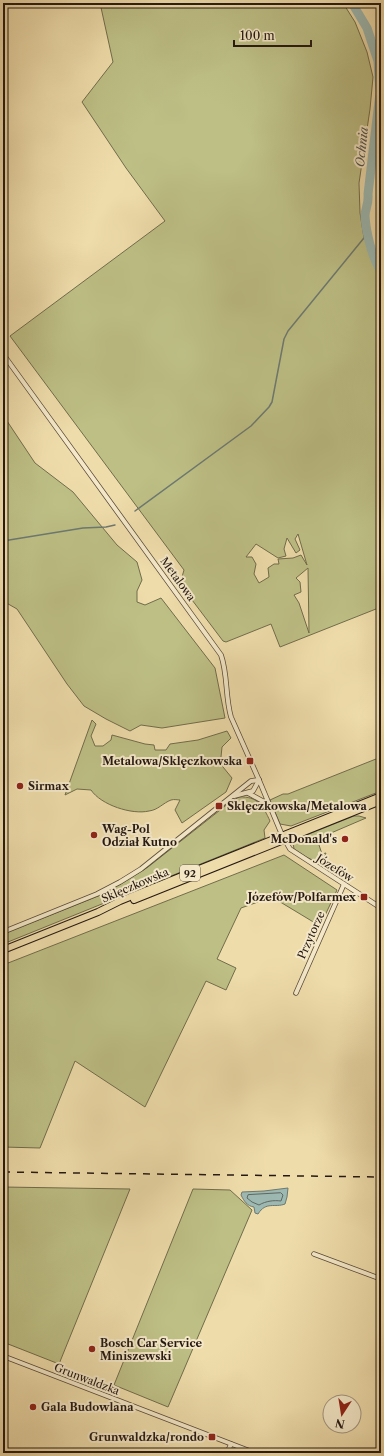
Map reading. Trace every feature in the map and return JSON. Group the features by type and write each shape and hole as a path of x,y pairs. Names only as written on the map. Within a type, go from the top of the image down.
{"main road":[{"name":"Sklęczkowska","path":"3,950 98,912 129,902 381,796"},
{"name":"Sklęczkowska","path":"283,838 381,801"}],"street":[{"name":"Metalowa","path":"3,354 221,655 225,671 228,706 231,717 283,838"},
{"path":"234,796 253,791 259,780"},
{"path":"3,932 97,894 120,882 141,869 251,781 259,780"},
{"path":"248,793 269,805"},
{"name":"Józefów","path":"283,838 290,849 381,908"},
{"name":"Przytorze","path":"296,993 344,884"},
{"path":"314,1254 381,1279"},
{"name":"Grunwaldzka","path":"3,1356 255,1453"},
{"path":"227,1453 231,1444"}],"green space":[{"path":"100,3 343,3 355,22 367,52 373,77 370,109 359,183 360,213 364,238 367,238 381,275 381,607 280,647 271,624 226,642 223,641 180,584 184,570 10,336 165,221 126,168 82,102 113,62","holes":["298,534 307,565 301,555 293,558 278,559 279,564 274,564 268,568 269,577 259,583 254,574 256,564 252,557 246,557 256,544 278,558 286,556 284,549 287,538 296,553 300,550 295,539","308,568 309,633 299,603 294,595 301,592 300,582 296,578"]},
{"path":"3,415 35,463 73,492 117,545 137,562 142,580 137,591 137,602 145,605 161,598 215,668 225,718 162,728 141,725 130,731 106,719 84,706 67,684 17,609 3,601"},
{"path":"92,720 96,724 91,736 95,746 103,746 111,740 112,735 154,745 155,750 166,750 170,744 198,740 227,731 231,738 222,747 221,757 223,767 232,778 226,792 182,823 175,810 180,800 171,800 149,811 134,812 117,808 109,804 91,790 77,789 65,795"},
{"path":"381,757 381,791 291,826 280,824 270,800"},
{"path":"239,797 246,797 255,800 265,811 270,821 264,830 265,838 3,944 3,934 98,896 124,882 148,867 229,803"},
{"path":"354,816 366,818 317,839 322,854 326,853 322,862 319,863 306,857 294,849 294,840"},
{"path":"284,855 337,890 320,926 272,897 241,908 217,959 236,968 226,990 206,981 145,1107 75,1061 40,1148 3,1147 3,965"},
{"path":"3,1187 130,1189 59,1364 3,1342"},
{"path":"193,1189 230,1190 252,1210 168,1407 114,1385"}],"water":[{"path":"288,1188 285,1204 267,1206 258,1214 255,1213 254,1207 249,1206 241,1195 242,1192"}],"waterway":[{"name":"Ochnia","path":"352,3 367,28 378,61 380,93 365,216 370,245 381,271"},
{"path":"135,511 251,426 269,407 272,402 284,339 288,331 368,233"},
{"path":"3,541 83,528 115,525"}],"railway":[{"path":"3,1172 381,1177"}],"place":[{"name":"Metalowa/Sklęczkowska","path":"250,761"},
{"name":"Sirmax","path":"20,786"},
{"name":"Sklęczkowska/Metalowa","path":"219,806"},
{"name":"Wag-Pol Odział Kutno","path":"94,835"},
{"name":"McDonald's","path":"345,839"},
{"name":"Józefów/Polfarmex","path":"364,897"},
{"name":"Bosch Car Service Miniszewski","path":"92,1349"},
{"name":"Gala Budowlana","path":"33,1407"},
{"name":"Grunwaldzka/rondo","path":"212,1437"}]}
